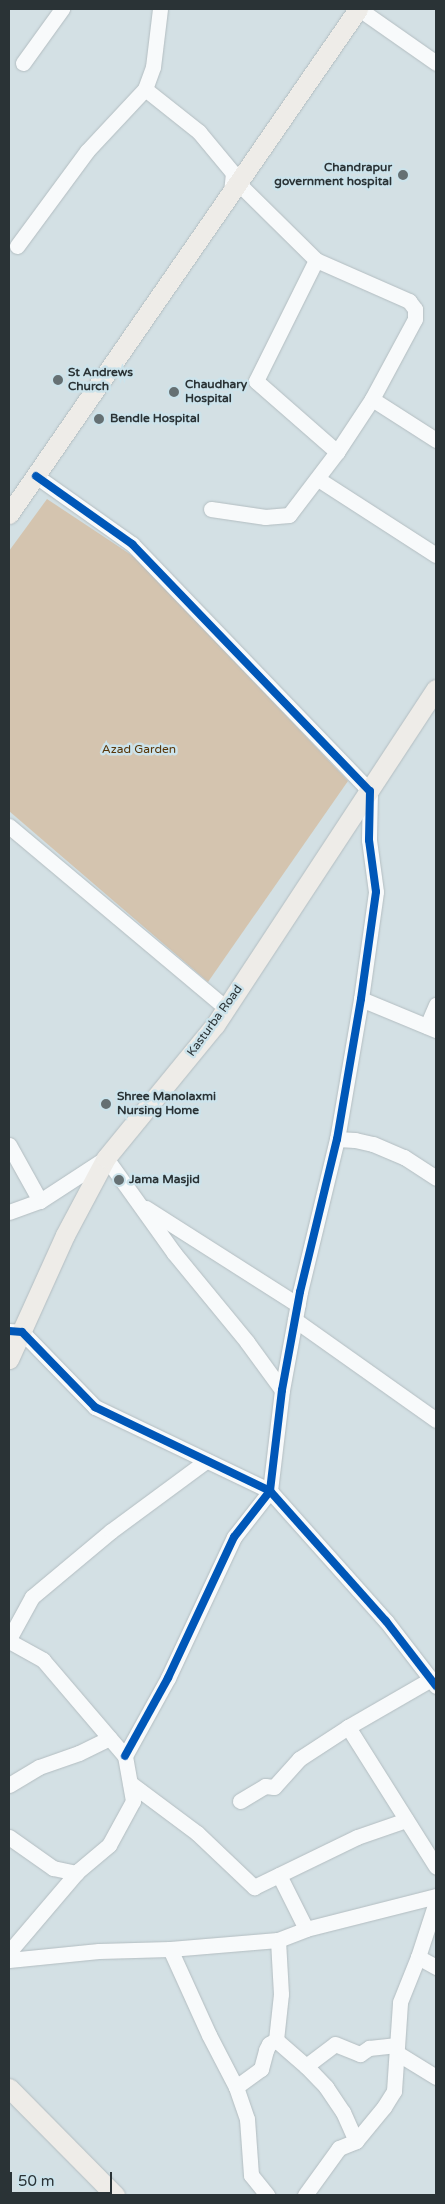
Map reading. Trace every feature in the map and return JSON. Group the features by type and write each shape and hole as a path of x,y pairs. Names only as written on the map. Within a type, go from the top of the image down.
{"main road":[{"path":"11,506 36,476 234,187 359,9"},
{"name":"Kasturba Road","path":"9,1359 15,1332 106,1158 215,1024 436,689"},
{"path":"9,2088 115,2195"}],"street":[{"path":"23,64 62,9"},
{"path":"17,246 87,151 145,89 152,67 160,9"},
{"path":"359,9 436,63"},
{"path":"145,89 199,132 233,173 234,187 316,260 409,301 414,310 415,319 372,399 337,452 294,511 283,518 265,518 211,509"},
{"path":"316,260 256,381 337,452"},
{"path":"372,399 436,440"},
{"path":"36,476 132,544 370,791 369,840 376,892 362,998 336,1139 295,1320 282,1390 270,1491 234,1537 168,1678 125,1756"},
{"path":"318,478 436,556"},
{"path":"9,826 226,1008"},
{"path":"362,998 432,1028 436,1005"},
{"path":"336,1139 355,1140 380,1147 404,1157 436,1178"},
{"path":"9,1145 40,1201"},
{"path":"9,1212 40,1201 106,1158 174,1252 247,1342 282,1390"},
{"path":"138,1203 298,1304"},
{"path":"295,1320 436,1420"},
{"path":"15,1332 95,1407 270,1491 386,1621 434,1682 348,1727 298,1760 274,1787 265,1786 240,1801"},
{"path":"9,1952 76,1873 109,1845 133,1801 125,1756 43,1660 9,1640 32,1597 111,1531 206,1461"},
{"path":"348,1727 436,1867"},
{"path":"9,1785 39,1767 80,1753 110,1738"},
{"path":"130,1783 197,1834 251,1886 256,1887 356,1837 406,1820"},
{"path":"9,1837 54,1868 76,1873"},
{"path":"279,1875 306,1929"},
{"path":"9,1960 99,1951 170,1949 278,1940 306,1929 436,1896"},
{"path":"304,2195 339,2148 356,2142 384,2107 394,2091 400,2002 418,1957 436,1902"},
{"path":"276,2040 281,1994 278,1940"},
{"path":"170,1949 209,2035 236,2087 247,2119 250,2175 266,2195"},
{"path":"418,1957 436,1967"},
{"path":"276,2040 306,2066 335,2099 356,2142"},
{"path":"236,2087 261,2069 269,2044 276,2040"},
{"path":"306,2066 335,2044 360,2054 369,2048 397,2049 436,2077"}],"green space":[{"name":"Azad Garden","path":"47,499 136,558 348,781 208,982 9,811 9,551"}],"cycle path":[{"path":"36,476 132,544 370,791 369,840 376,892 361,999 337,1139 300,1292 282,1390 270,1491 234,1537 168,1678 125,1756"},
{"path":"9,1331 22,1332 95,1407 270,1491 386,1621 436,1686"}],"place":[{"name":"Chandrapur government hospital","path":"403,175"},
{"name":"St Andrews Church","path":"58,380"},
{"name":"Chaudhary Hospital","path":"174,392"},
{"name":"Bendle Hospital","path":"99,419"},
{"name":"Shree Manolaxmi Nursing Home","path":"106,1104"},
{"name":"Jama Masjid","path":"119,1180"}]}
